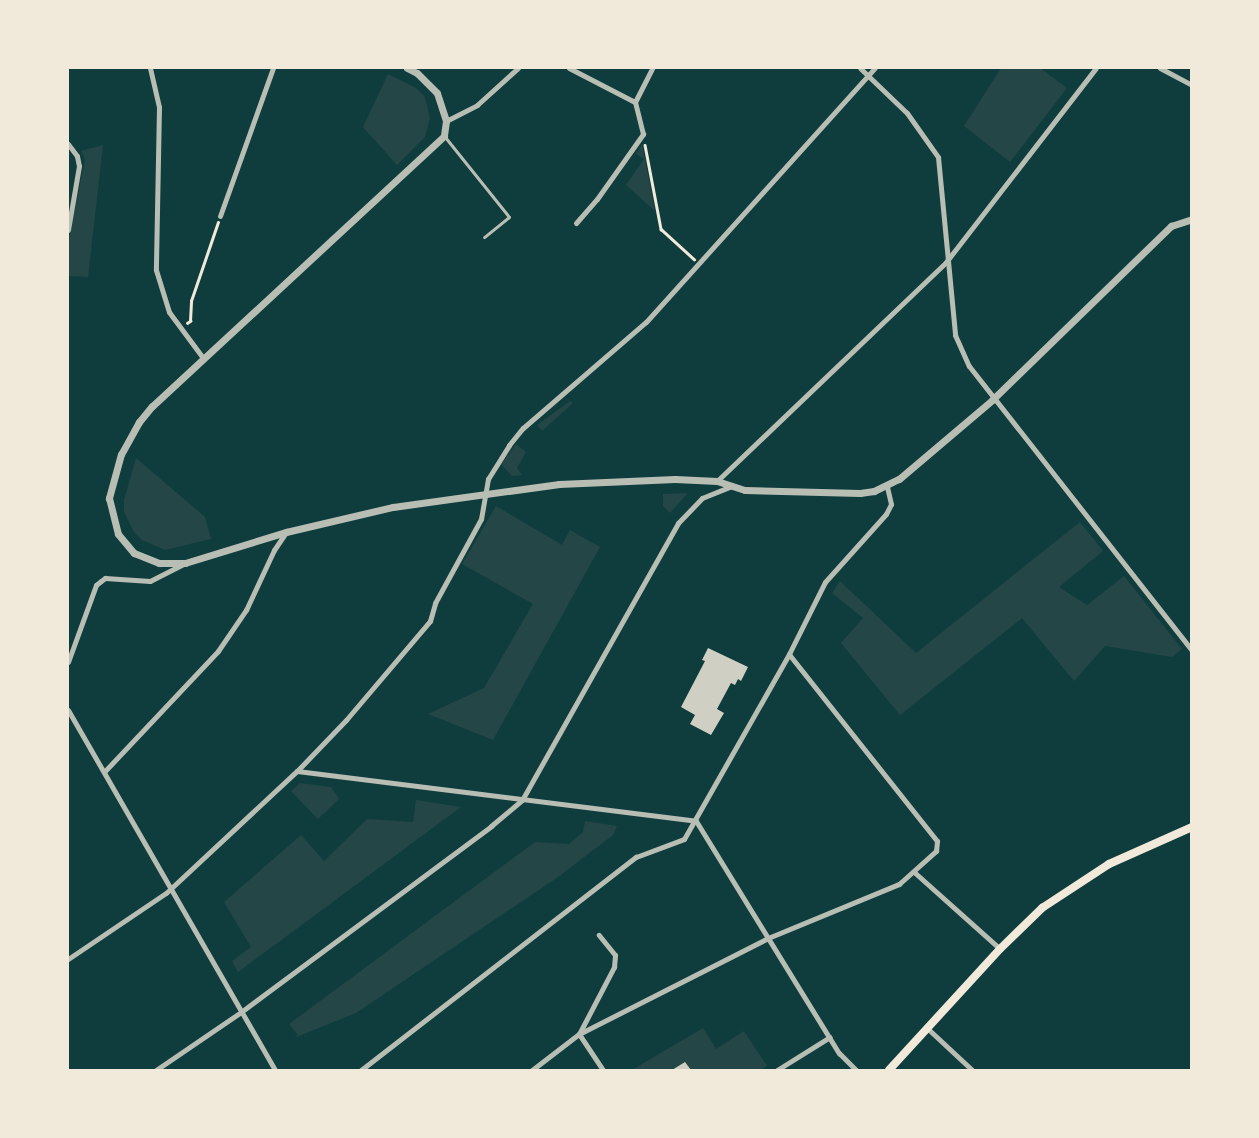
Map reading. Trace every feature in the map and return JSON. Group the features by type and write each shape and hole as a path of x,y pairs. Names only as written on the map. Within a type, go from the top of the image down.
{"main road":[{"path":"889,1070 1000,949 1042,908 1085,878 1192,827"}],"street":[{"path":"150,68 159,107 156,270 169,312 203,358"},
{"path":"220,216 274,68"},
{"path":"185,563 159,563 134,553 118,534 112,523 109,498 121,454 139,422 152,406 428,153 444,136 446,121 437,93 417,73 407,68"},
{"path":"446,121 477,105 518,68"},
{"path":"569,68 635,102"},
{"path":"576,223 597,199 643,134 635,102 652,68"},
{"path":"860,68 870,75 907,113 938,157 946,262 955,336 969,366 992,400 1192,650"},
{"path":"68,959 171,888 297,771 353,712 430,621 435,603 482,519 486,492 494,464 523,428 646,322 875,68"},
{"path":"717,481 946,262 1096,68"},
{"path":"1160,68 1192,84"},
{"path":"68,144 77,156 79,166 68,230"},
{"path":"68,659 96,585 100,580 105,578 150,581 185,563 286,532 393,507 486,492 632,480 717,481 731,486 860,494 887,486 992,400 1171,226 1192,219"},
{"path":"156,1070 241,1012 491,826 522,800 678,523 702,498 731,486"},
{"path":"361,1070 636,857 684,839 696,822 789,654 825,582 886,514 890,504 887,486"},
{"path":"104,772 218,651 246,610 274,550 286,532"},
{"path":"532,1070 579,1034 768,938 899,884 936,851 937,841 789,654"},
{"path":"68,710 275,1070"},
{"path":"297,771 696,822"},
{"path":"696,822 830,1037 856,1070"},
{"path":"914,872 1000,949"},
{"path":"579,1034 616,961 600,935"},
{"path":"927,1028 972,1070"},
{"path":"579,1034 603,1070"},
{"path":"777,1070 830,1037"}],"lane":[{"path":"444,136 509,217 484,237"}],"path":[{"path":"643,134 662,229 700,264"},
{"path":"190,321 191,301 220,216"}],"shaded area":[{"path":"1001,68 1040,68 1067,88 1010,162 964,126"},
{"path":"388,74 416,88 425,97 430,118 425,137 397,165 363,127"},
{"path":"642,144 655,211 626,185 644,159 636,154"},
{"path":"103,145 88,277 68,276 68,243 85,160 81,151"},
{"path":"570,401 573,403 542,431 537,425"},
{"path":"516,444 526,452 517,468 522,475 512,476 501,464"},
{"path":"136,458 205,517 211,539 165,550 142,540 134,532 124,512 124,500"},
{"path":"688,493 670,513 663,506 663,494"},
{"path":"496,506 562,545 570,530 600,547 493,740 428,714 484,688 533,604 462,564"},
{"path":"1080,522 1103,551 1059,587 1087,605 1124,576 1182,649 1172,657 1105,646 1074,681 1022,618 900,715 841,643 863,618 832,593 840,581 916,653"},
{"path":"300,783 331,787 339,799 318,819 291,791"},
{"path":"416,800 461,807 238,972 232,961 251,947 224,902 301,835 324,861 367,819 413,822"},
{"path":"585,821 617,826 613,835 558,877 356,1013 294,1038 298,1035 289,1024 535,842 569,844 583,832"},
{"path":"703,1028 716,1049 744,1031 767,1066 760,1070 632,1070"}],"building":[{"path":"708,648 748,667 741,681 738,679 735,685 731,683 717,709 724,713 711,735 690,724 695,715 681,707 705,661 702,660"},
{"path":"685,1062 691,1070 672,1070"}]}
